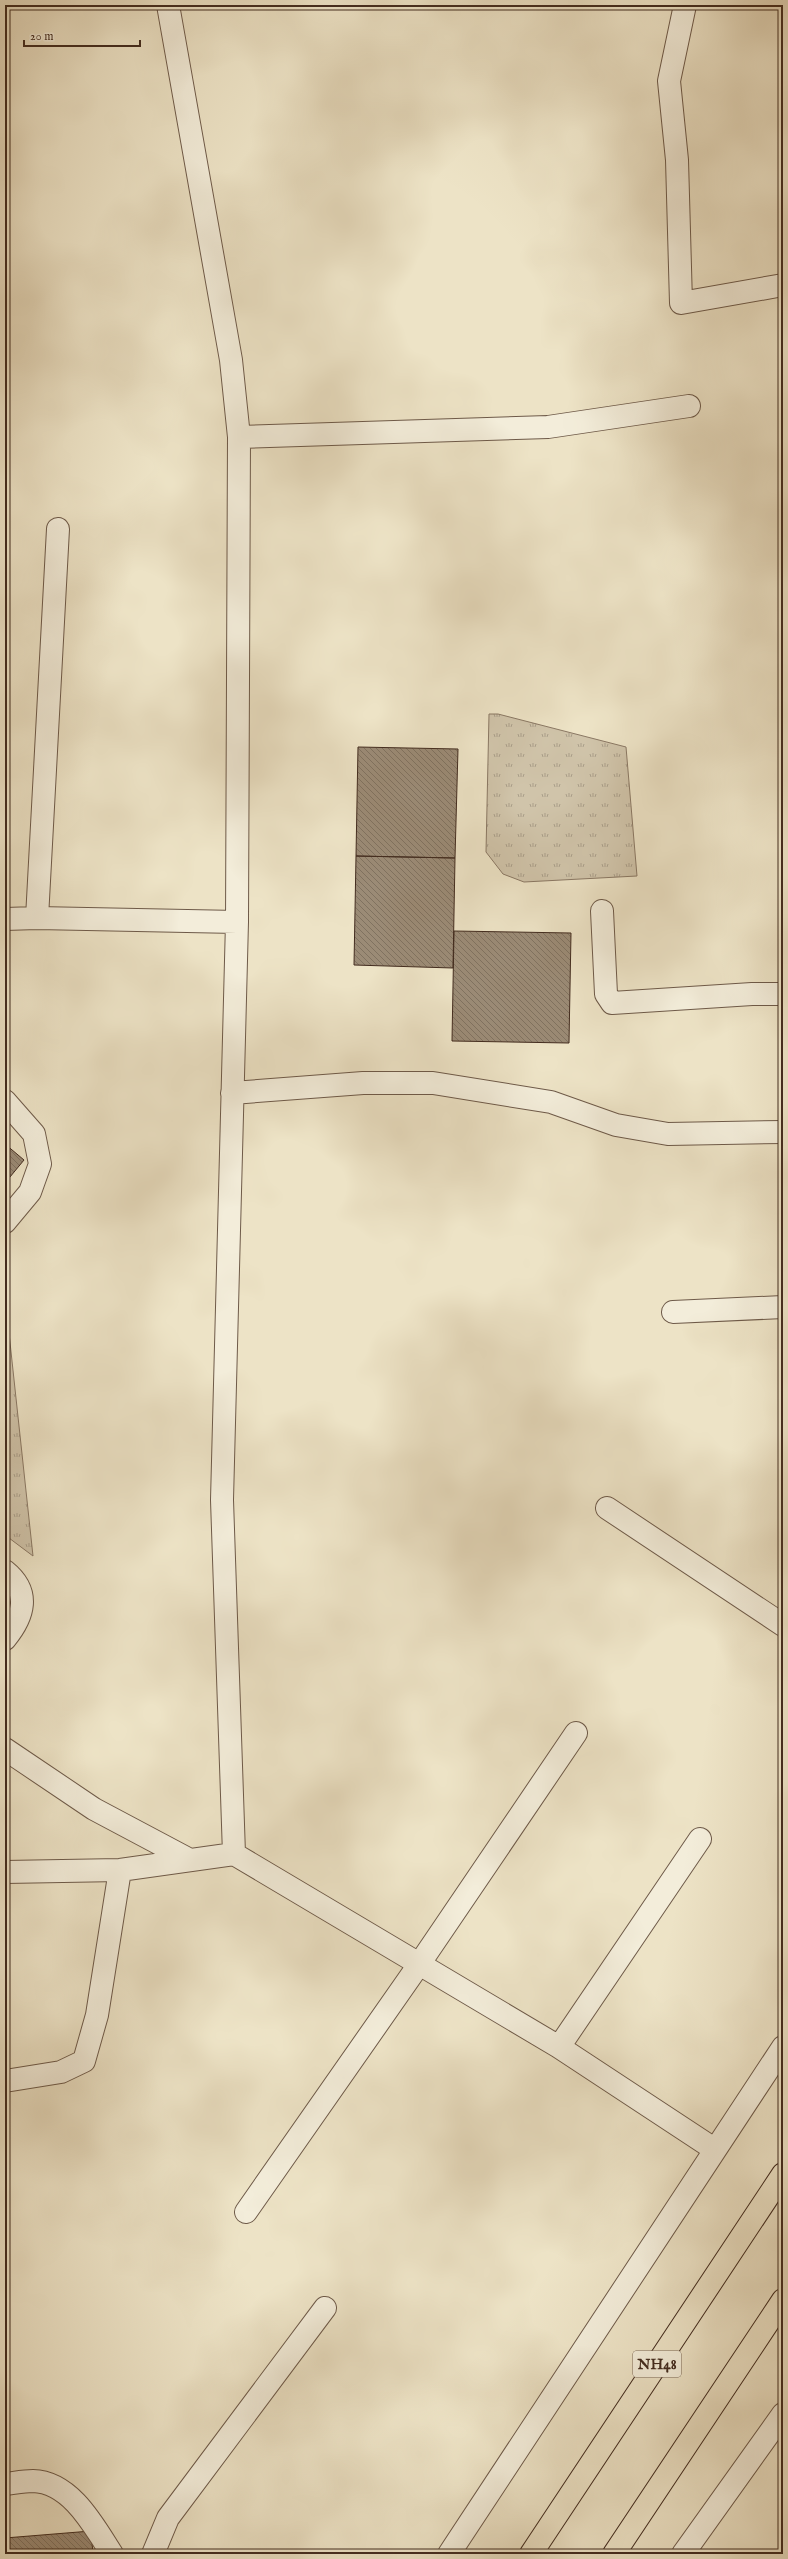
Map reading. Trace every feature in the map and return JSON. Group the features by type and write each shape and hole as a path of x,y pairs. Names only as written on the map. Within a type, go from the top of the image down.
{"highway":[{"name":"NH48","path":"531,2554 783,2174"},
{"path":"614,2554 783,2300"}],"street":[{"path":"168,5 232,360 239,437 237,922 222,1500 234,1854"},
{"path":"685,5 669,81 677,160 681,303 783,285"},
{"path":"239,437 548,427 689,406"},
{"path":"37,918 58,529"},
{"path":"602,911 606,994 612,1003 752,994 783,994"},
{"path":"5,919 37,918 237,922"},
{"path":"232,1093 363,1084 434,1083 551,1102 616,1124 668,1134 783,1132"},
{"path":"5,1101 34,1134 40,1164 30,1192 5,1222"},
{"path":"673,1312 783,1307"},
{"path":"607,1508 783,1625"},
{"path":"5,1571 13,1577 23,1598 18,1623 5,1639"},
{"path":"246,2212 420,1963 576,1733"},
{"path":"5,1749 94,1809 190,1860"},
{"path":"560,2047 700,1839"},
{"path":"5,1872 120,1870 234,1854 560,2047 714,2149"},
{"path":"5,2081 61,2072 84,2061 97,2015 120,1870"},
{"path":"449,2554 714,2149 783,2047"},
{"path":"152,2554 168,2518 325,2308"},
{"path":"683,2554 783,2414"},
{"path":"5,2484 34,2481 54,2487 71,2499 89,2518 112,2554"}],"green space":[{"path":"489,714 498,714 626,747 637,876 524,882 503,874 486,852"},
{"path":"5,1296 33,1556 5,1535"}],"building":[{"path":"358,747 458,749 455,858 356,856"},
{"path":"356,856 455,858 453,968 354,965"},
{"path":"454,931 571,933 569,1043 452,1041"},
{"path":"5,1144 24,1160 5,1183"},
{"path":"91,2531 93,2554 5,2554 5,2538"}]}
